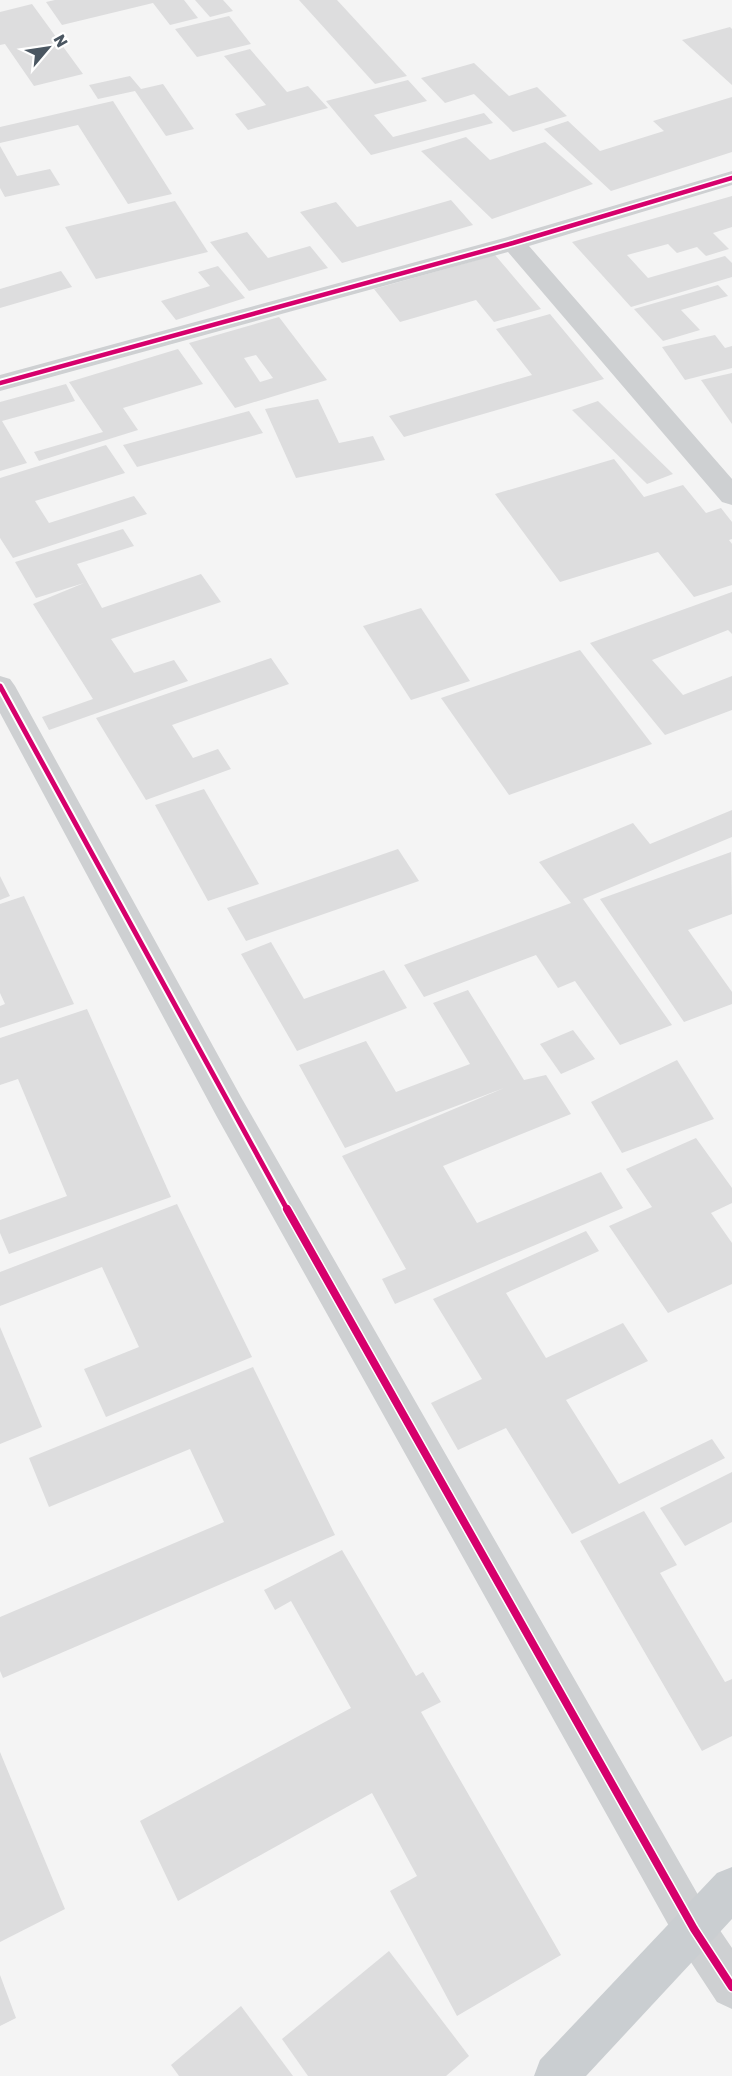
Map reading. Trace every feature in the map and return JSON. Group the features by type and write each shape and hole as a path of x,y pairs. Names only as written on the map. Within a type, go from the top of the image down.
{"main road":[{"path":"556,2076 732,1888"}],"street":[{"path":"0,382 513,243 732,178"},
{"path":"513,243 732,496"},
{"path":"0,686 229,1107 694,1929 732,1987"}],"building":[{"path":"55,0 184,0 198,18 170,25 153,3 62,25 46,2"},
{"path":"195,0 223,0 233,11 210,17"},
{"path":"299,0 337,0 407,76 375,84"},
{"path":"32,4 83,74 34,86 5,44 0,45 0,12"},
{"path":"229,16 251,44 197,57 175,29"},
{"path":"730,27 732,29 732,85 682,40"},
{"path":"250,49 287,92 308,86 328,108 248,130 235,114 266,105 224,56"},
{"path":"474,63 509,96 537,87 567,116 513,132 474,94 445,103 421,78"},
{"path":"130,76 141,89 163,84 194,129 166,136 135,91 98,99 89,85"},
{"path":"408,80 427,101 374,115 393,137 484,113 493,123 371,155 326,101"},
{"path":"732,97 732,152 611,191 544,129 568,121 600,151 664,131 653,121"},
{"path":"113,101 172,194 128,204 78,125 0,143 0,127"},
{"path":"466,137 490,160 545,142 593,184 492,219 421,151"},
{"path":"0,146 17,176 50,169 60,185 5,197 0,188"},
{"path":"732,196 732,227 713,233 729,249 706,256 697,247 677,253 668,244 627,255 648,278 725,256 732,263 732,277 631,307 572,242"},
{"path":"451,200 473,225 342,263 300,212 336,202 357,227"},
{"path":"175,201 208,252 96,279 65,227"},
{"path":"247,232 268,258 310,246 328,268 249,291 210,242"},
{"path":"495,255 541,309 494,322 476,300 400,322 374,289"},
{"path":"218,266 245,298 176,320 161,301 210,286 198,272"},
{"path":"61,271 72,287 0,308 0,289"},
{"path":"718,285 728,296 681,310 700,330 663,341 634,309"},
{"path":"550,314 604,379 404,437 389,416 532,375 496,329"},
{"path":"279,317 327,380 235,408 189,343","holes":["256,355 273,378 260,382 244,358"]},
{"path":"715,335 725,348 732,346 732,368 685,380 662,347"},
{"path":"178,349 203,384 123,408 138,430 39,461 34,452 103,432 69,382"},
{"path":"732,373 732,424 701,380"},
{"path":"66,384 75,401 2,421 27,463 0,471 0,402"},
{"path":"318,399 339,443 373,436 385,460 296,478 265,409"},
{"path":"598,401 673,474 647,484 572,410"},
{"path":"249,411 263,433 137,467 123,445"},
{"path":"106,445 125,473 35,501 49,523 134,496 147,514 13,558 0,538 0,478"},
{"path":"614,459 644,497 683,485 706,513 721,508 732,522 732,539 729,540 732,544 732,585 694,597 658,552 560,582 495,494"},
{"path":"123,529 134,546 77,564 102,608 201,574 221,602 111,639 134,673 174,660 188,681 49,730 42,717 93,699 33,604 84,583 36,598 15,562"},
{"path":"732,592 732,634 728,630 652,660 683,695 732,676 732,710 665,735 590,643"},
{"path":"421,608 470,681 411,700 363,626"},
{"path":"580,650 652,744 509,795 441,698"},
{"path":"271,658 289,684 172,725 193,758 218,749 231,769 146,800 96,718"},
{"path":"204,789 259,884 208,901 155,805"},
{"path":"732,810 732,837 583,899 672,1025 620,1045 575,981 558,988 536,955 424,997 404,965 571,903 539,862 633,823 650,844"},
{"path":"398,849 419,881 246,941 227,908"},
{"path":"731,852 732,914 688,930 732,992 732,1004 684,1022 600,899"},
{"path":"0,876 10,896 0,900"},
{"path":"24,896 74,1004 0,1028 0,1006 5,1004 0,993 0,904"},
{"path":"271,942 304,999 384,970 407,1008 297,1051 241,954"},
{"path":"468,990 524,1080 546,1075 571,1114 443,1166 477,1223 601,1172 623,1208 395,1304 382,1279 406,1269 342,1156 504,1088 345,1148 299,1065 366,1041 396,1092 470,1064 433,1003"},
{"path":"87,1009 171,1197 9,1254 0,1233 0,1220 67,1196 18,1079 0,1085 0,1038"},
{"path":"573,1030 595,1059 561,1074 540,1044"},
{"path":"677,1060 714,1119 622,1153 591,1102"},
{"path":"696,1138 732,1188 732,1203 711,1213 732,1243 732,1284 668,1313 609,1226 652,1207 626,1169"},
{"path":"177,1204 252,1357 106,1417 84,1369 139,1347 102,1267 0,1306 0,1272"},
{"path":"586,1231 599,1251 506,1293 546,1358 623,1323 648,1361 566,1400 619,1484 712,1439 725,1458 572,1534 506,1428 458,1450 431,1403 482,1379 433,1299"},
{"path":"0,1327 42,1427 0,1444"},
{"path":"253,1367 335,1535 3,1678 0,1671 0,1617 224,1522 190,1449 49,1507 29,1458"},
{"path":"732,1472 732,1522 685,1546 660,1508"},
{"path":"644,1511 677,1565 660,1573 725,1682 732,1679 732,1736 702,1751 580,1541"},
{"path":"342,1550 416,1676 423,1672 441,1702 421,1712 561,1955 457,2016 390,1891 417,1876 372,1793 178,1901 140,1821 351,1708 291,1601 275,1610 264,1590"},
{"path":"0,1752 65,1909 0,1942"},
{"path":"389,1951 469,2056 446,2076 308,2076 282,2039"},
{"path":"0,1975 16,2018 0,2026"},
{"path":"241,2006 293,2076 179,2076 171,2065"}],"cycle path":[{"path":"0,383 513,243 732,178"},
{"path":"0,686 229,1107 694,1929 732,1987"}]}
